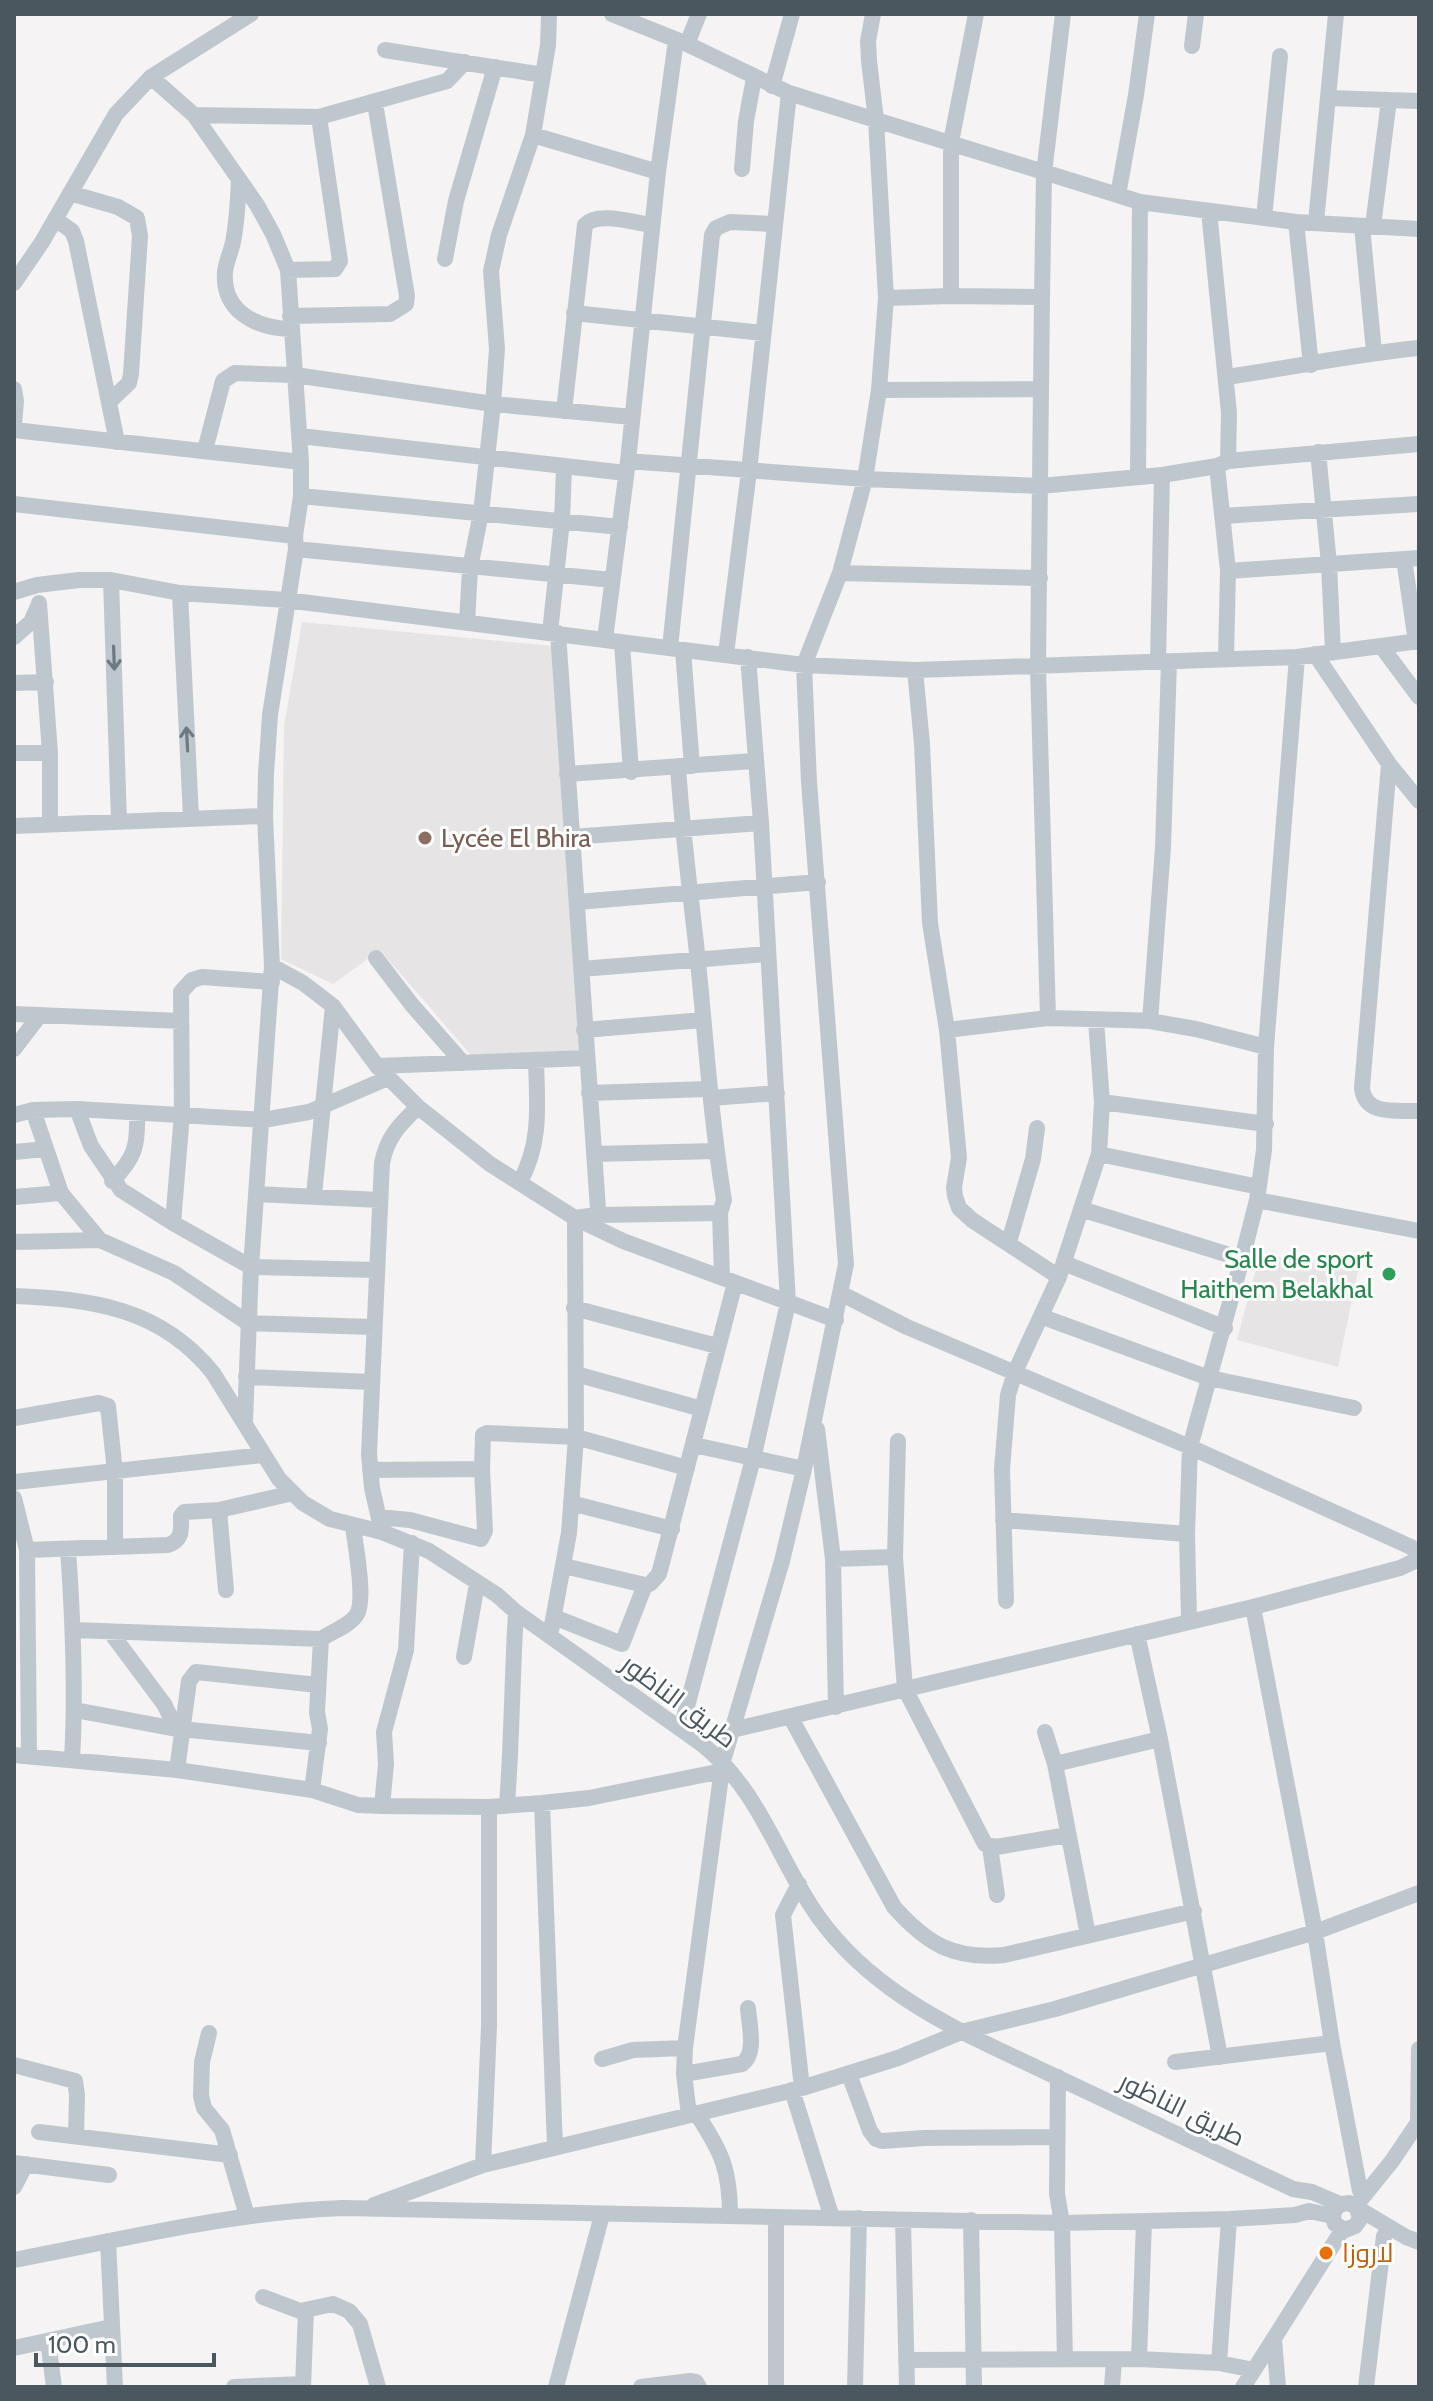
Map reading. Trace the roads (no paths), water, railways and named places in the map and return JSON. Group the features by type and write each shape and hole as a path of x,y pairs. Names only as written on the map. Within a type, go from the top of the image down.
{"street":[{"path":"14,283 116,114 151,77 251,14"},
{"path":"467,623 470,568 481,513 497,349 491,271 499,235 533,135 549,14"},
{"path":"612,14 682,42 789,93 1140,202 1296,222 1419,229"},
{"path":"631,772 613,641 612,580 644,321 658,172 682,42 699,14"},
{"path":"772,86 792,14"},
{"path":"730,2216 730,2184 724,2161 714,2140 692,2114 684,2074 685,2048 722,1766 778,1574 804,1469 846,1264 805,715 804,665 840,573 865,479 879,390 886,298 876,120 868,41 873,14"},
{"path":"951,296 951,142 976,14"},
{"path":"1048,1018 1038,667 1042,297 1044,173 1063,14"},
{"path":"1118,195 1147,14"},
{"path":"1192,46 1196,14"},
{"path":"1316,222 1336,14"},
{"path":"385,50 543,75"},
{"path":"1264,218 1280,56"},
{"path":"194,115 319,117 447,81 465,62"},
{"path":"445,259 456,201 495,67"},
{"path":"151,77 194,115 273,234 288,270 300,436 301,496 270,715 265,816 272,974 251,1267 245,1422"},
{"path":"742,169 754,78"},
{"path":"726,654 749,471 789,93"},
{"path":"1329,98 1419,101"},
{"path":"1374,352 1367,226 1389,100"},
{"path":"239,181 237,221 225,270 226,289 233,305 248,320 268,328 290,323 390,314 406,304 375,103"},
{"path":"288,270 335,269 340,261 319,117"},
{"path":"533,135 658,172"},
{"path":"70,193 129,212 137,218 140,236 131,374 129,383 109,402"},
{"path":"1138,477 1140,202"},
{"path":"1209,211 1229,413 1223,463 1222,516 1228,571 1226,659"},
{"path":"55,219 66,224 76,241 117,442"},
{"path":"564,411 581,238 586,222 601,219 652,225"},
{"path":"564,1566 645,1585 659,1574 694,1445 717,1346 728,1280 720,1213 724,1200 716,1151 682,830 685,766 676,649 701,328 712,235 716,228 730,222 774,224"},
{"path":"1296,222 1311,365"},
{"path":"886,298 1042,297"},
{"path":"574,313 763,333"},
{"path":"1226,377 1374,352 1419,348"},
{"path":"205,450 225,378 235,373 295,375 493,404 632,417"},
{"path":"14,389 14,427 117,442 301,462"},
{"path":"879,390 1041,389"},
{"path":"300,436 564,467 689,467 865,479 1040,486 1162,475 1223,463 1318,452 1419,444"},
{"path":"1318,452 1329,564 1333,652"},
{"path":"564,467 554,632 577,902 597,1215"},
{"path":"1150,1021 1164,833 1162,475"},
{"path":"301,496 620,527"},
{"path":"14,504 470,568 612,580"},
{"path":"1222,516 1419,504"},
{"path":"14,592 37,585 111,580 180,593 286,600 804,665 915,670 1297,657 1417,641 1412,558 1228,571"},
{"path":"840,573 1040,578"},
{"path":"111,580 119,822"},
{"path":"37,585 50,753 50,823"},
{"path":"180,593 191,817"},
{"path":"14,637 31,622 39,603"},
{"path":"1381,646 1419,697"},
{"path":"1315,654 1389,764 1419,801"},
{"path":"681,1729 753,1459 788,1303 765,885 748,657"},
{"path":"1189,1620 1187,1534 1190,1447 1225,1328 1258,1194 1266,1124 1266,1047 1297,657"},
{"path":"915,670 922,744 930,923 947,1030 959,1158 954,1187 959,1208 1009,1242 1062,1270 1225,1328"},
{"path":"14,683 46,682"},
{"path":"14,753 50,753"},
{"path":"567,774 631,772 754,761"},
{"path":"1389,764 1362,1088 1363,1098 1369,1105 1381,1110 1419,1111"},
{"path":"14,826 265,816"},
{"path":"572,837 761,823"},
{"path":"577,902 818,882"},
{"path":"581,969 768,954"},
{"path":"376,958 463,1063"},
{"path":"173,1223 182,1114 181,992 192,980 272,974 303,983 333,1006 383,1072 413,1102 490,1164 575,1218 623,1241 836,1320"},
{"path":"314,1195 333,1006"},
{"path":"14,1014 181,1021"},
{"path":"14,1049 40,1015"},
{"path":"947,1030 1048,1018 1150,1021 1266,1047"},
{"path":"584,1030 703,1020"},
{"path":"1006,1601 1003,1520 1004,1432 1008,1395 1015,1372 1043,1317 1062,1270 1099,1154 1102,1102 1096,1020"},
{"path":"14,1115 33,1110 77,1109 263,1120 309,1112 383,1072 426,1064 586,1058"},
{"path":"520,1182 532,1158 538,1132 536,1060"},
{"path":"426,1064 412,1081 413,1102 385,1150 380,1200 370,1470 380,1525 410,1520 481,1539 485,1531 484,1434 576,1437 687,1468"},
{"path":"589,1093 777,1093"},
{"path":"1102,1102 1266,1124"},
{"path":"77,1109 91,1146 121,1190 251,1267 377,1270"},
{"path":"33,1110 61,1193 100,1240"},
{"path":"112,1181 127,1166 136,1147 137,1114"},
{"path":"1009,1242 1033,1159 1037,1128"},
{"path":"14,1152 46,1149"},
{"path":"594,1154 716,1151"},
{"path":"1099,1154 1419,1231"},
{"path":"14,1197 61,1193"},
{"path":"256,1194 380,1200"},
{"path":"1081,1209 1242,1259"},
{"path":"575,1218 720,1213"},
{"path":"550,1636 564,1566 576,1437 575,1218"},
{"path":"14,1242 100,1240 174,1273 248,1323 374,1327"},
{"path":"842,1294 907,1327 1190,1447 1419,1553"},
{"name":"طريق الناظور","path":"14,1296 68,1298 104,1304 159,1327 201,1358 279,1479 314,1511 353,1526 380,1525 456,1567 681,1729 744,1786 811,1907 873,1976 961,2032 1293,2189 1312,2192 1345,2213"},
{"path":"574,1308 717,1346"},
{"path":"1043,1317 1209,1378 1354,1408"},
{"path":"576,1374 702,1409"},
{"path":"246,1377 372,1382"},
{"path":"14,1418 106,1403 110,1409 115,1472 115,1547"},
{"path":"816,1413 833,1559 836,1707"},
{"path":"898,1441 895,1557 905,1689 981,1839 990,1847 997,1895"},
{"path":"694,1445 804,1469"},
{"path":"14,1482 263,1455"},
{"path":"370,1470 482,1469"},
{"path":"27,1550 168,1545 176,1542 181,1535 181,1516 184,1512 219,1510 293,1493"},
{"path":"14,1498 27,1550 22,1756 177,1770 312,1790 358,1805 382,1806 489,1807 589,1798 722,1766"},
{"path":"571,1503 672,1529"},
{"path":"219,1510 226,1590"},
{"path":"1003,1520 1187,1534"},
{"path":"74,1630 321,1639 352,1619 359,1607 359,1572 353,1526"},
{"path":"382,1806 386,1764 384,1732 406,1650 412,1543"},
{"path":"68,1550 74,1630 72,1760"},
{"path":"833,1559 895,1557"},
{"path":"732,1730 1253,1607 1400,1568 1419,1559"},
{"path":"464,1657 477,1584"},
{"path":"554,1617 622,1644 645,1585"},
{"path":"1253,1607 1315,1932 1332,2043 1345,2213"},
{"path":"507,1804 513,1730 511,1692 516,1612"},
{"path":"111,1633 170,1712 175,1728 177,1770"},
{"path":"1137,1634 1194,1911 1220,2057"},
{"path":"312,1790 319,1743 321,1639"},
{"path":"175,1728 190,1678 198,1671 318,1685"},
{"path":"75,1710 175,1728 319,1743"},
{"path":"791,1718 879,1884 894,1907 941,1948 981,1957 1004,1955 1194,1911"},
{"path":"1045,1732 1055,1764 1088,1935"},
{"path":"1055,1764 1160,1739"},
{"path":"542,1803 555,2147"},
{"path":"483,2165 489,2027 489,1807"},
{"path":"990,1847 1068,1835"},
{"path":"799,1884 783,1915 797,2089 832,2218"},
{"path":"365,2208 483,2165 849,2074 961,2032 1204,1967 1315,1932 1419,1893"},
{"path":"684,2074 747,2061 751,2053 748,2008"},
{"path":"209,2033 202,2062 201,2096 204,2108 221,2128 247,2216"},
{"path":"1175,2062 1332,2043"},
{"path":"602,2059 633,2050 685,2048"},
{"path":"1243,2387 1274,2340 1345,2213 1413,2140 1419,2121 1419,2049"},
{"path":"14,2065 75,2081 76,2136"},
{"path":"849,2074 870,2131 882,2141 1056,2137"},
{"path":"1058,2077 1057,2194 1062,2223 1065,2359"},
{"path":"39,2132 230,2155"},
{"path":"14,2187 20,2164 109,2175"},
{"path":"415,2190 418,2208"},
{"path":"14,2260 193,2223 307,2209 365,2208 1062,2223 1345,2213 1415,2239"},
{"path":"1345,2213 1384,2236 1415,2239"},
{"path":"556,2387 602,2215"},
{"path":"776,2217 776,2387"},
{"path":"855,2387 859,2218"},
{"path":"1219,2363 1229,2219"},
{"path":"903,2220 907,2387"},
{"path":"971,2220 974,2387"},
{"path":"1139,2359 1144,2222"},
{"path":"1366,2387 1384,2236"},
{"path":"108,2241 115,2387"},
{"path":"263,2297 300,2311 333,2304 349,2311 360,2324 378,2387"},
{"path":"234,2387 303,2385 306,2310"},
{"path":"14,2348 111,2327"},
{"path":"1274,2340 1278,2387"},
{"path":"48,2341 54,2387"},
{"path":"906,2360 1139,2359 1219,2363 1254,2370"},
{"path":"1112,2387 1114,2360"},
{"path":"641,2387 690,2381 696,2382 699,2387"}],"place":[{"name":"Lycée El Bhira","path":"425,838"},
{"name":"Salle de sport Haithem Belakhal","path":"1389,1274"},
{"name":"لاروزا","path":"1326,2253"}]}
